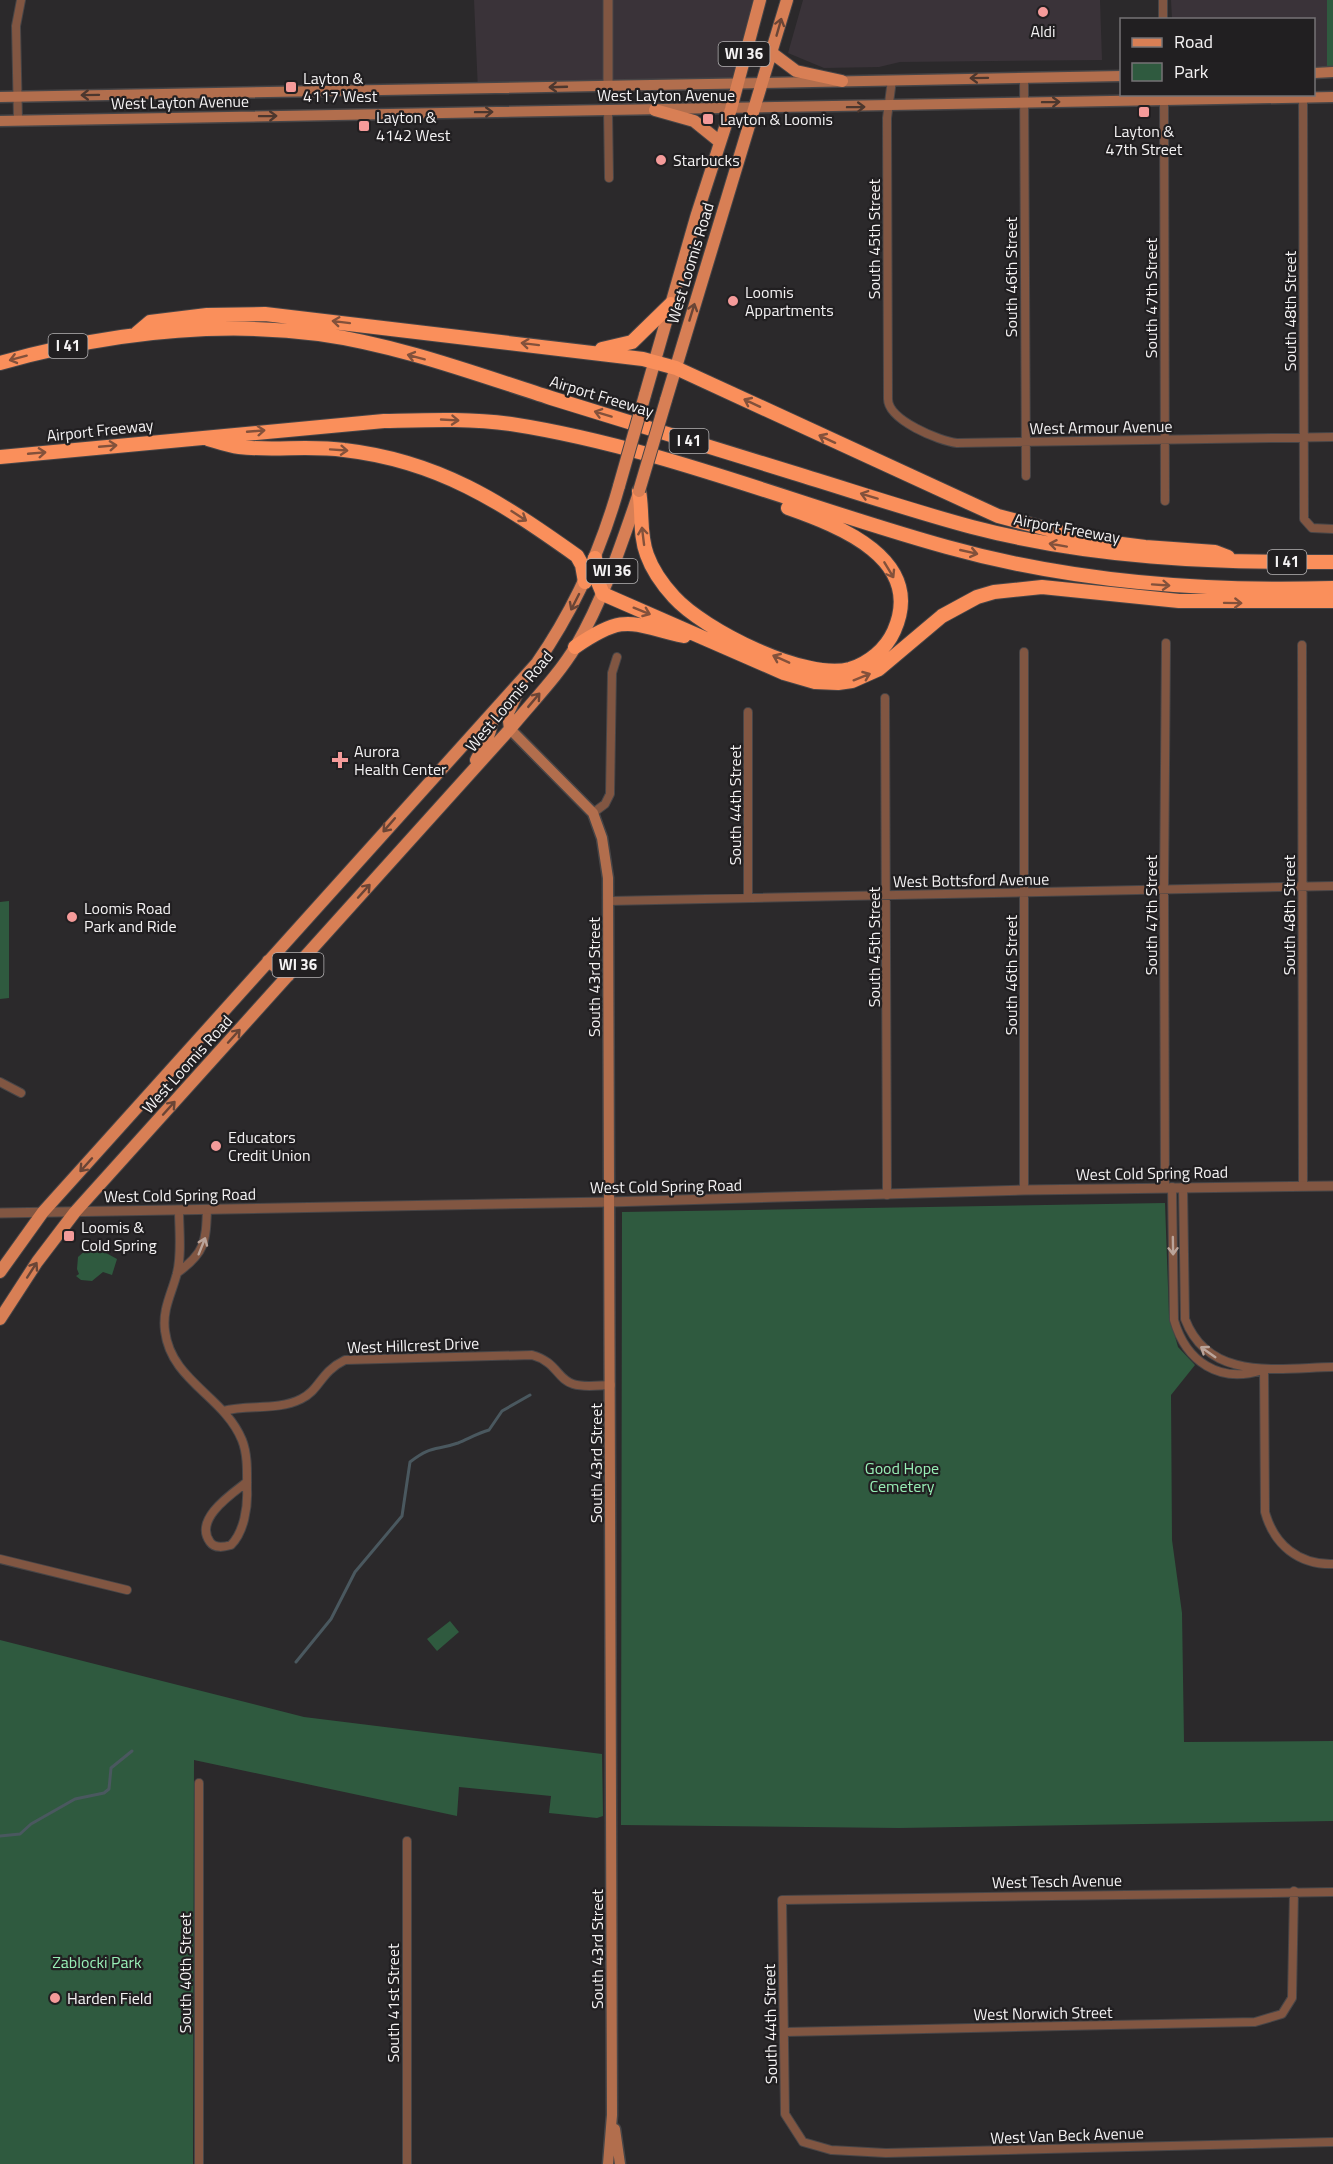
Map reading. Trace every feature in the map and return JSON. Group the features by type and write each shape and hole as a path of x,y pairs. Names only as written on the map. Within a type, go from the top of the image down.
{"highway":[{"path":"588,351 632,342 671,304"},
{"path":"137,333 150,322 207,315 266,314 588,351 656,362 676,368 998,516 1090,540 1215,552 1242,562"},
{"name":"Airport Freeway","path":"0,363 95,340 137,333 249,329 340,338 456,368 972,527 1062,546 1109,553 1242,562 1333,562"},
{"name":"Airport Freeway","path":"0,457 198,436 384,421 446,419 508,424 592,439 949,548 1034,567 1096,578 1191,587 1333,588"},
{"path":"198,436 238,447 362,452 410,463 446,476 494,500 577,556 582,565 585,582"},
{"path":"639,491 643,542 653,567 674,597 705,623 789,663 823,671 850,669 863,663 885,647 898,623 899,593 893,573 872,548 836,526 719,485 692,469"},
{"path":"595,558 598,582 603,594 664,620 706,642 784,673 815,682 852,681 879,669 942,616 977,597 994,592 1042,587 1179,601 1333,601"},
{"path":"575,647 604,629 634,623 706,642"}],"main road":[{"name":"West Loomis Road","path":"0,1272 43,1212 464,741 492,714 552,641 585,582 619,486 671,304 731,109 736,81 760,0"},
{"name":"West Loomis Road","path":"0,1319 37,1262 75,1212 510,729 575,647 603,594 639,491 787,0"},
{"path":"772,53 796,71 842,81"},
{"path":"1315,73 1333,72"},
{"name":"West Layton Avenue","path":"0,97 478,91 736,81 1120,76"},
{"name":"West Layton Avenue","path":"0,120 755,109 1023,103 1164,97 1333,97"},
{"path":"655,110 694,121 720,142"},
{"path":"510,729 508,713 527,674"},
{"path":"466,778 486,740 493,721 492,714"},
{"name":"South 43rd Street","path":"510,729 593,813 608,864 612,2115 608,2164"},
{"path":"268,961 288,976"},
{"name":"South 43rd Street","path":"612,2115 620,2164"}],"street":[{"path":"18,120 16,26 21,0"},
{"path":"608,0 608,85"},
{"path":"1163,0 1163,18"},
{"name":"South 46th Street","path":"1024,78 1026,476"},
{"name":"South 45th Street","path":"888,399 888,106 892,80"},
{"name":"South 48th Street","path":"1304,96 1304,519 1309,526 1333,530"},
{"name":"South 47th Street","path":"1164,97 1165,501"},
{"path":"608,110 609,178"},
{"name":"West Armour Avenue","path":"888,399 889,409 898,417 946,441 1025,442 1333,437"},
{"name":"South 47th Street","path":"1166,643 1164,889 1168,1187 1174,1320"},
{"name":"South 48th Street","path":"1302,645 1303,1186"},
{"name":"South 46th Street","path":"1024,652 1024,1190"},
{"path":"593,813 605,804 610,794 612,673 617,657"},
{"name":"South 45th Street","path":"885,698 888,895 886,1195"},
{"name":"South 44th Street","path":"748,712 748,898"},
{"name":"West Bottsford Avenue","path":"609,901 1333,886"},
{"path":"0,1082 21,1093"},
{"name":"West Cold Spring Road","path":"0,1213 609,1202 1168,1187 1333,1186"},
{"path":"1183,1187 1185,1319 1192,1336 1210,1355 1223,1360 1264,1369 1333,1367"},
{"path":"177,1273 194,1260 202,1249 207,1209"},
{"path":"179,1210 177,1273 165,1309 165,1331 172,1355 188,1380 223,1411 242,1440 247,1482 245,1512 237,1539 231,1545 216,1547 207,1537 208,1523 213,1511 247,1482"},
{"path":"1185,1319 1174,1320 1185,1347 1204,1365 1219,1372 1247,1375 1264,1369"},
{"name":"West Hillcrest Drive","path":"223,1411 240,1406 287,1405 303,1398 314,1389 330,1367 345,1360 532,1354 546,1359 562,1377 573,1384 611,1385"},
{"path":"1264,1369 1265,1494 1269,1526 1281,1544 1298,1557 1310,1562 1333,1564"},
{"path":"0,1559 127,1590"},
{"name":"South 40th Street","path":"199,1783 199,2164"},
{"name":"South 41st Street","path":"407,1841 407,2164"},
{"name":"West Norwich Street","path":"785,2032 1255,2022 1282,2014 1292,1998 1294,1891"},
{"name":"West Tesch Avenue","path":"782,1900 1333,1892"},
{"name":"South 44th Street","path":"782,1900 785,2114 803,2142"},
{"name":"West Van Beck Avenue","path":"803,2142 831,2150 886,2153 1333,2142"},
{"path":"886,2153 886,2164"}],"shaded area":[{"path":"474,0 757,0 736,81 478,91"},
{"path":"803,0 1100,0 1102,60 900,62 879,67 824,68 788,53"},
{"path":"1171,0 1327,0 1327,66 1315,66 1315,18 1172,18"}],"green space":[{"path":"1327,0 1333,0 1333,66 1327,66"},
{"path":"9,901 9,998 0,999 0,902"},
{"name":"Good Hope Cemetery","path":"1165,1203 1169,1315 1178,1347 1195,1365 1171,1395 1172,1540 1182,1613 1184,1742 1333,1741 1333,1821 899,1828 621,1825 622,1212"},
{"path":"97,1248 117,1259 112,1275 103,1272 92,1281 81,1280 76,1276 79,1274 78,1257 87,1249"},
{"path":"450,1621 459,1632 437,1651 427,1639"},
{"name":"Zablocki Park","path":"0,1640 304,1717 602,1754 603,1816 597,1818 549,1813 551,1796 459,1787 457,1816 194,1760 193,2164 0,2164"}],"waterway":[{"path":"296,1662 331,1619 355,1572 402,1516 410,1462 429,1451 458,1443 489,1430 502,1411 530,1395"},
{"path":"0,1836 20,1834 31,1824 75,1799 104,1793 109,1789 111,1768 132,1751"}],"place":[{"name":"Aldi","path":"1043,12"},
{"name":"Layton & 4117 West","path":"291,87"},
{"name":"Layton & 47th Street","path":"1144,112"},
{"name":"Layton & Loomis","path":"708,119"},
{"name":"Layton & 4142 West","path":"364,126"},
{"name":"Starbucks","path":"661,160"},
{"name":"Loomis Appartments","path":"733,301"},
{"name":"Aurora Health Center","path":"340,760"},
{"name":"Loomis Road Park and Ride","path":"72,917"},
{"name":"Educators Credit Union","path":"216,1146"},
{"name":"Loomis & Cold Spring","path":"69,1236"},
{"name":"Harden Field","path":"55,1998"}]}
